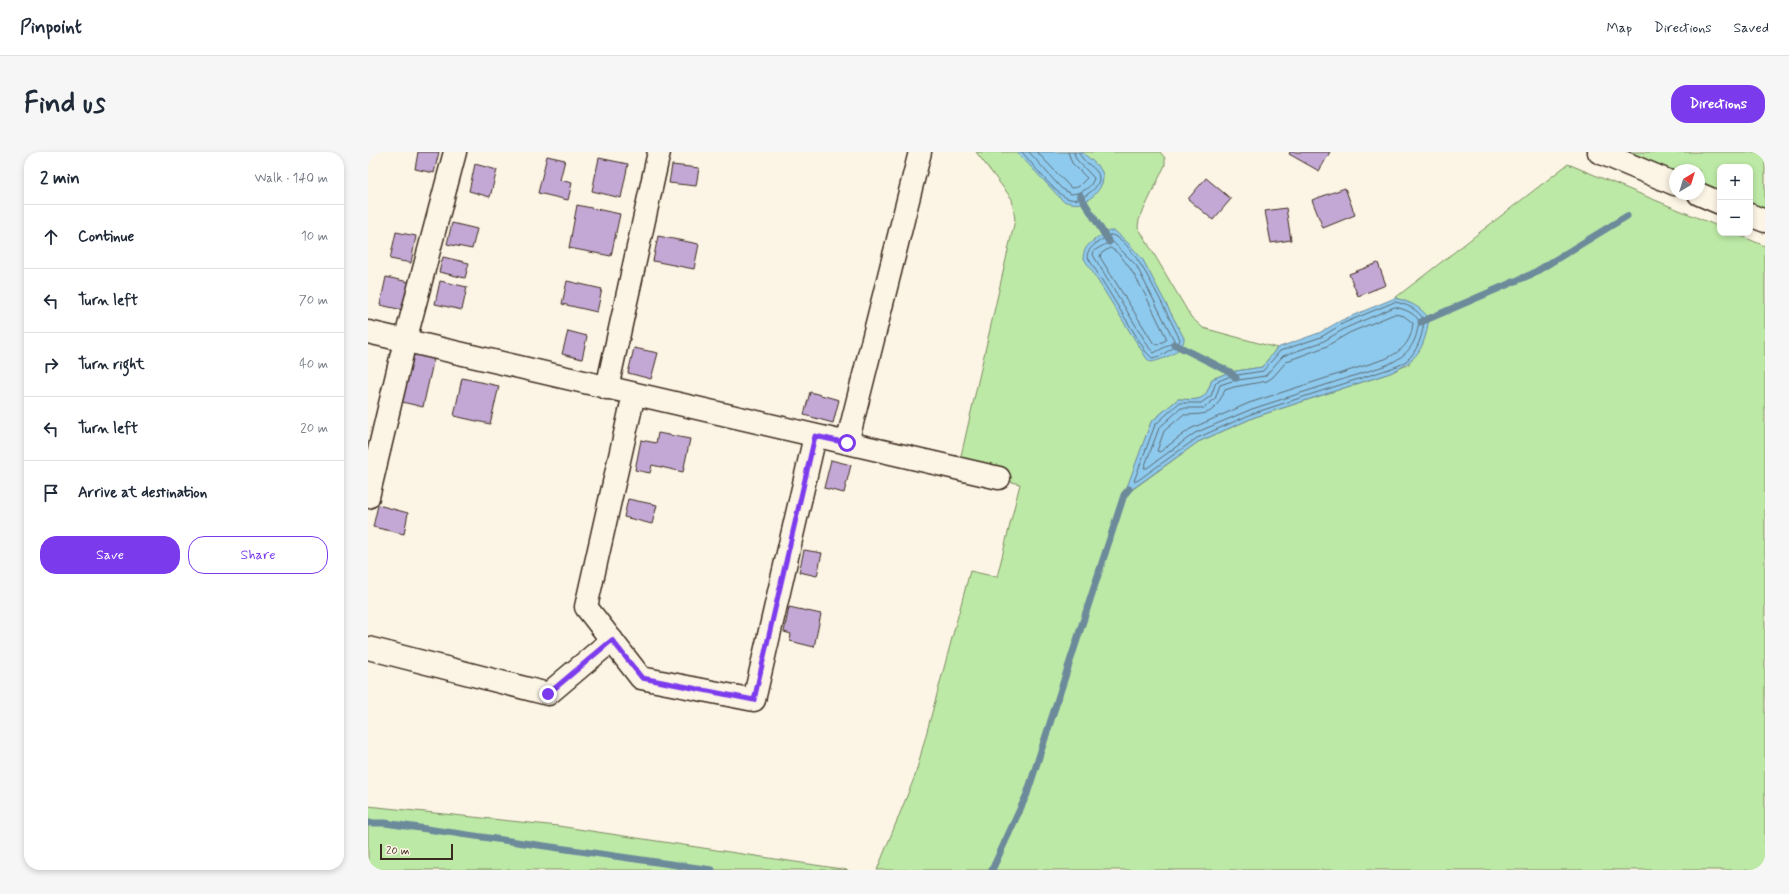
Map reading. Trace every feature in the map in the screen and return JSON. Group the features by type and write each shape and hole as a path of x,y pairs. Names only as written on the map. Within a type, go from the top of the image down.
{"street":[{"path":"368,497 405,341 455,152"},
{"path":"607,388 659,152"},
{"path":"847,443 920,152"},
{"path":"1599,152 1669,181"},
{"path":"1705,197 1717,202"},
{"path":"1753,216 1765,221"},
{"path":"368,332 999,478"},
{"path":"634,394 586,606 642,678 754,700 815,436"},
{"path":"368,648 548,694 612,640"}],"green space":[{"path":"976,152 1160,152 1165,158 1165,165 1139,220 1138,227 1191,317 1203,328 1277,348 1262,367 1230,372 1212,379 1204,396 1192,400 1178,399 1151,422 1125,495 1198,442 1255,417 1390,373 1409,364 1410,303 1395,298 1568,164 1717,226 1717,236 1741,236 1765,246 1765,870 877,870 915,776 970,571 997,577 1020,484 958,469 1015,220 1012,199"},
{"path":"1600,152 1765,152 1765,221 1753,216 1753,164 1717,164 1717,201 1705,196 1705,164 1669,164 1669,181"},
{"path":"368,806 558,826 848,870 368,870"}],"water":[{"path":"1017,152 1082,152 1100,169 1103,176 1103,181 1099,190 1092,197 1082,203 1076,204 1063,201"},
{"path":"1109,231 1115,231 1143,260 1184,338 1181,347 1167,357 1151,362 1147,359 1083,257 1089,244"},
{"path":"1395,298 1410,303 1422,311 1429,319 1422,346 1407,363 1390,373 1255,417 1198,442 1124,495 1151,422 1178,399 1192,400 1201,398 1207,392 1212,379 1230,372 1262,367 1277,348 1319,333 1342,320"}],"building":[{"path":"418,152 439,152 434,173 415,169"},
{"path":"1290,152 1330,152 1319,171 1289,154"},
{"path":"547,156 565,160 560,180 572,183 568,200 538,193"},
{"path":"599,158 628,164 621,198 592,191"},
{"path":"475,164 497,170 490,197 469,191"},
{"path":"672,165 699,168 696,186 669,183"},
{"path":"1206,178 1231,199 1213,220 1188,199"},
{"path":"1345,188 1355,215 1323,228 1312,200"},
{"path":"577,205 620,214 611,256 569,248"},
{"path":"1286,208 1291,240 1271,243 1265,211"},
{"path":"452,223 477,229 472,249 447,244"},
{"path":"396,232 416,236 411,263 390,259"},
{"path":"658,236 699,244 694,269 653,261"},
{"path":"443,257 469,263 465,278 439,272"},
{"path":"1378,263 1386,285 1358,296 1349,274"},
{"path":"386,277 409,282 403,310 380,305"},
{"path":"440,281 467,287 462,310 435,304"},
{"path":"567,281 602,289 597,312 562,304"},
{"path":"568,331 587,336 582,359 562,354"},
{"path":"634,348 658,353 651,379 628,373"},
{"path":"409,352 434,358 423,407 398,401"},
{"path":"462,378 499,386 490,424 454,416"},
{"path":"810,392 839,400 833,423 804,415"},
{"path":"658,433 690,439 683,472 652,465 650,473 635,470 641,440 656,443"},
{"path":"831,460 851,465 844,493 824,488"},
{"path":"628,499 657,505 652,524 624,517"},
{"path":"378,505 408,513 404,534 373,527"},
{"path":"804,550 822,553 817,576 799,572"},
{"path":"789,607 821,614 814,647 790,641 791,634 784,632"}],"waterway":[{"path":"1080,195 1109,242"},
{"path":"1421,322 1532,274 1627,216"},
{"path":"1174,344 1230,372 1236,378"},
{"path":"992,870 1027,794 1124,495 1129,489"},
{"path":"368,823 385,823 712,870"}],"route":[{"path":"548,694 612,640 642,678 754,700 815,436 847,443"}]}
